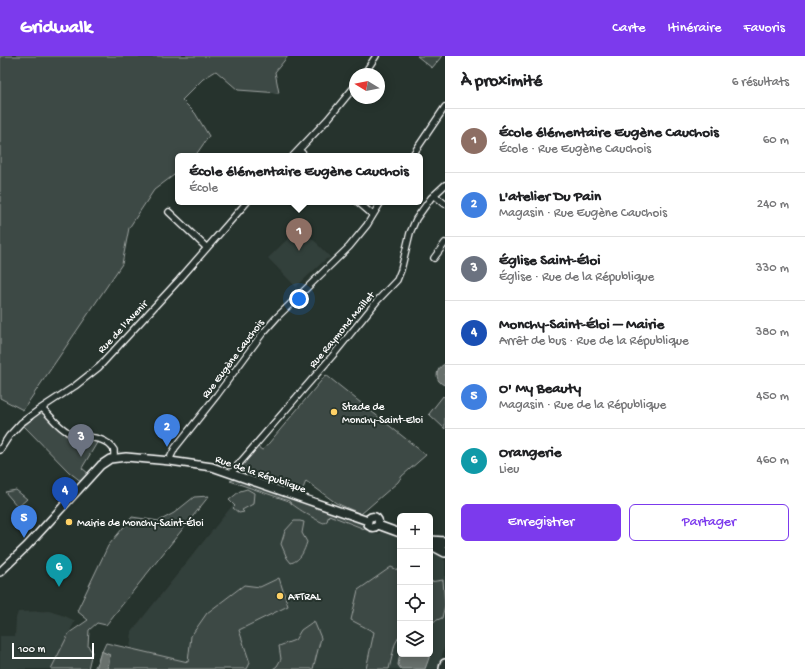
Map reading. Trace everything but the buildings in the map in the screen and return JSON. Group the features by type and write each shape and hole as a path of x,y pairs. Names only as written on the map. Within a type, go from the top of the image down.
{"highway":[{"path":"433,543 445,542"},
{"path":"433,545 445,552"},
{"path":"444,669 445,664"}],"street":[{"path":"368,68 376,56"},
{"path":"296,153 328,119 349,93"},
{"path":"414,153 445,107"},
{"path":"299,150 302,153"},
{"name":"Rue Raymond Maillet","path":"231,473 334,354 377,301 397,280 414,223 434,195 445,186"},
{"path":"434,195 445,204"},
{"name":"Rue de l'Avenir","path":"0,450 17,428 99,367 179,280 244,205"},
{"path":"361,205 373,215"},
{"name":"Rue Eugène Cauchois","path":"170,461 175,448 217,395 262,334 278,316 345,251 379,205"},
{"path":"169,212 207,248"},
{"path":"434,258 445,243"},
{"path":"42,408 67,432 98,438 128,458"},
{"path":"0,572 27,546 101,465 114,458 115,452 112,447"},
{"name":"Rue de la République","path":"114,458 170,461 208,467 231,473 368,521 374,517 378,520 378,525 397,532"}],"shaded area":[{"path":"0,56 288,56 275,72 279,93 238,90 216,71 203,79 182,100 195,113 209,136 197,153 175,153 175,174 154,190 129,228 122,264 23,410 0,398"},
{"path":"417,56 442,56 432,68"},
{"path":"299,228 318,244 331,258 326,259 296,287 268,258"},
{"path":"445,364 445,385 439,381 437,375 439,369"},
{"name":"Stade de Monchy-Saint-Eloi","path":"326,375 426,455 361,514 336,503 306,481 301,494 244,474 240,470 240,468 258,447 262,450 264,449"},
{"path":"443,396 445,398 445,429 429,414"},
{"path":"41,412 66,436 98,441 82,468 89,474 82,482 69,472 24,426"},
{"path":"235,479 366,523 368,527 367,530 329,515 327,521 324,523 321,522 311,517 289,501 230,481"},
{"name":"AFTRAL","path":"247,487 378,534 383,531 397,537 397,657 433,657 433,550 445,561 445,645 438,669 216,669 130,649 132,631"},
{"path":"247,489 254,493 253,504 242,510 244,512 239,513 233,508 235,506 229,500 240,491"},
{"path":"16,490 27,499 18,507 5,492"},
{"path":"209,496 106,625 97,623 89,630 88,646 92,652 88,669 51,669 69,633 88,620 77,611 108,546 132,517 159,521 174,513 194,497"},
{"path":"294,521 304,522 302,533 307,542 300,557 291,563 287,558 281,544 285,531"},
{"path":"391,567 397,570 397,640 389,669 366,669 374,632 351,620 358,590"},
{"path":"279,578 288,606 239,630 250,663 247,669 94,669 106,643 188,662 191,636 207,613 244,585 260,587"},
{"path":"443,580 445,605 442,618 433,622 433,585 433,582"},
{"path":"49,611 75,621 51,669 0,669 0,636 15,636 16,618 18,612"},
{"path":"314,621 321,638 313,669 273,669 277,666 281,659 279,646 295,640 301,630"},
{"path":"101,651 110,655 108,669 96,669"},
{"path":"399,657 429,657 425,669 401,669 398,665"}],"place":[{"name":"École élémentaire Eugène Cauchois","path":"299,251"},
{"name":"Stade de Monchy-Saint-Eloi","path":"334,412"},
{"name":"L'atelier Du Pain","path":"167,447"},
{"name":"Église Saint-Éloi","path":"81,457"},
{"name":"Monchy-Saint-Éloi – Mairie","path":"65,510"},
{"name":"Mairie de Monchy-Saint-Éloi","path":"69,522"},
{"name":"O' My Beauty","path":"24,538"},
{"name":"Orangerie","path":"59,587"},
{"name":"AFTRAL","path":"280,596"}]}
